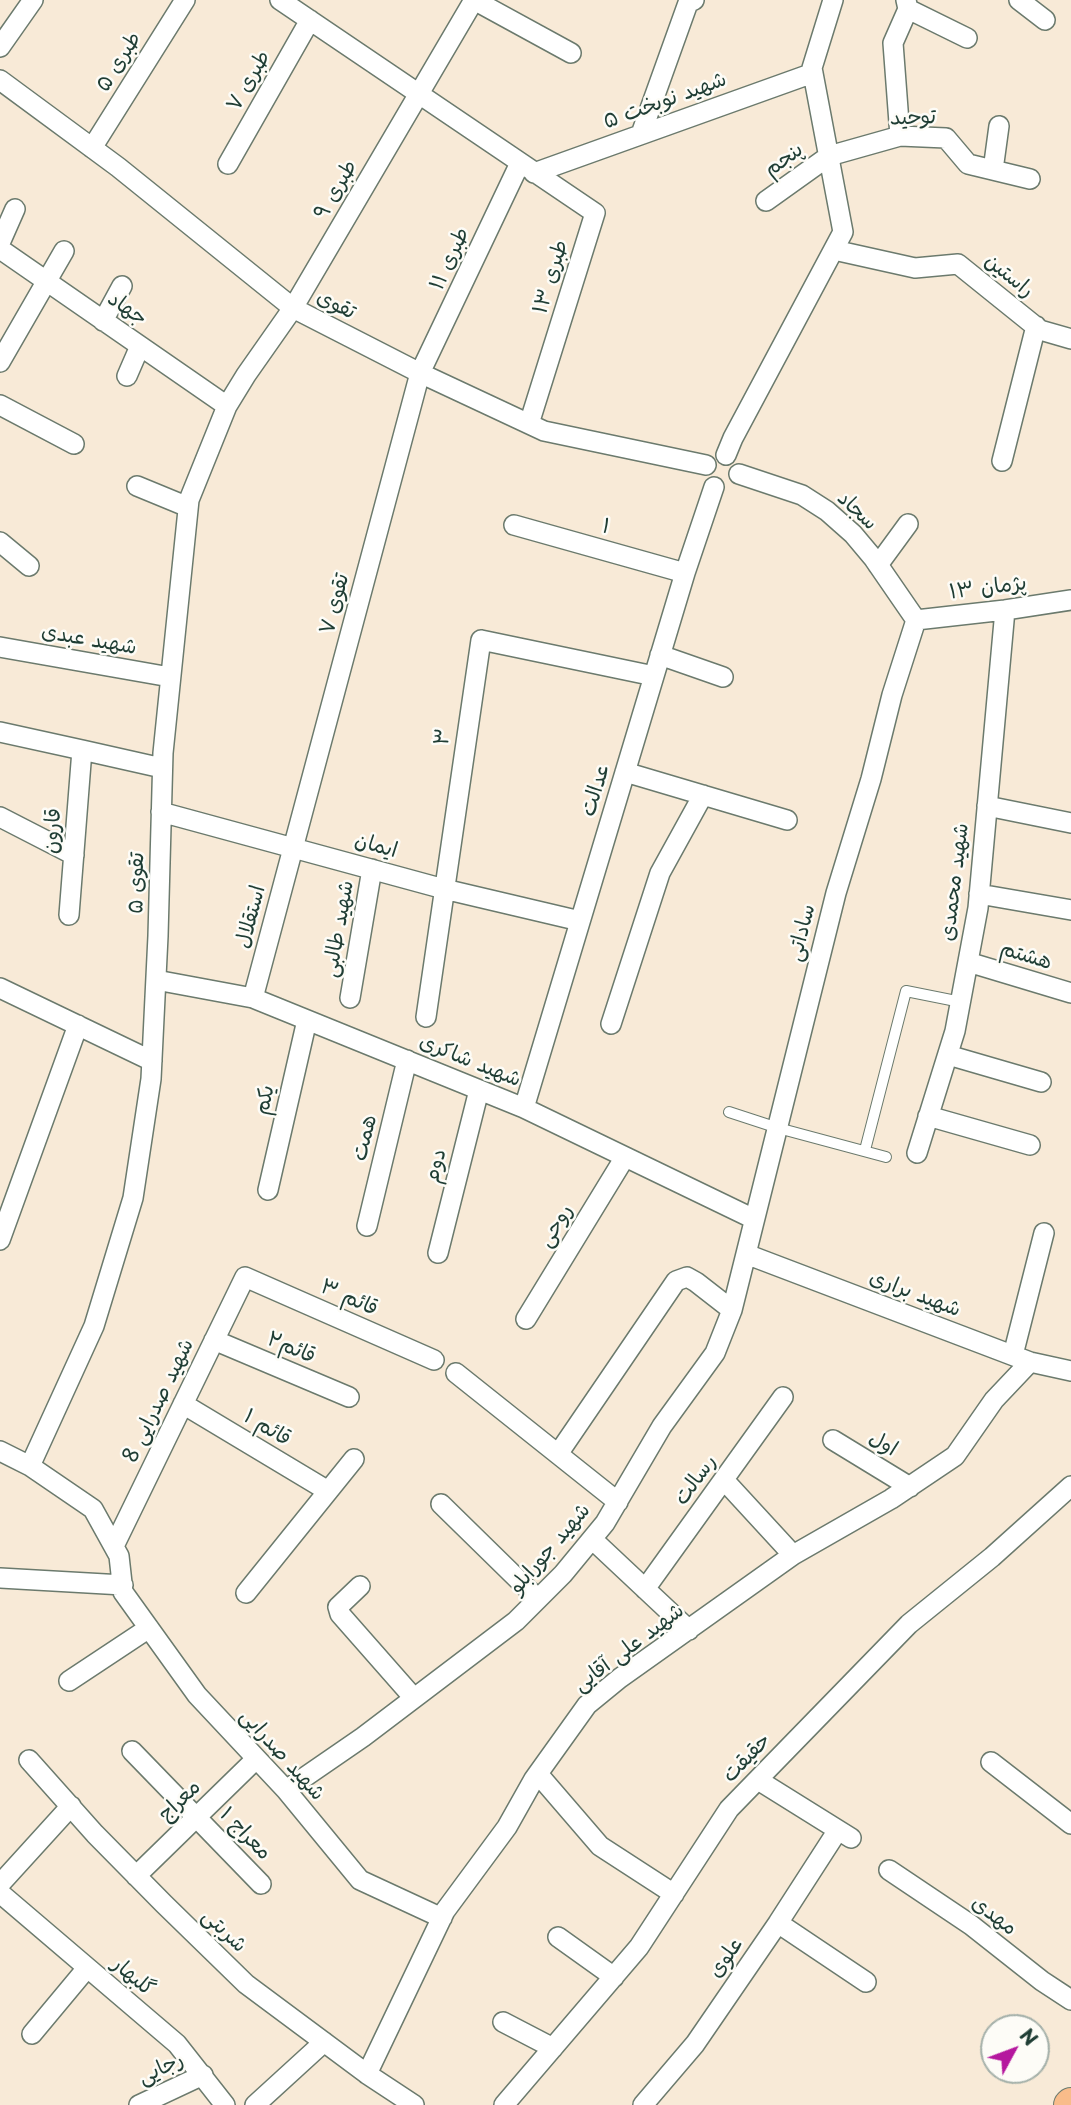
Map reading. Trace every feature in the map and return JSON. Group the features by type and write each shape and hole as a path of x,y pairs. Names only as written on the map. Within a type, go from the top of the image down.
{"street":[{"path":"0,47 33,0"},
{"name":"طبری ۵","path":"92,148 186,0"},
{"path":"474,0 571,52"},
{"name":"طبری ۹","path":"293,308 474,0"},
{"path":"641,134 688,3 694,0"},
{"path":"726,455 843,232 811,68 833,0"},
{"path":"1019,0 1045,20"},
{"path":"289,3 527,168"},
{"path":"900,136 893,43 907,4 967,38"},
{"name":"طبری ۷","path":"228,164 310,20"},
{"name":"شهید نوبخت ۵","path":"527,168 641,134 813,73"},
{"name":"تقوی","path":"0,80 92,148 293,308 420,373 544,431 705,465"},
{"path":"993,170 999,126"},
{"name":"توحید","path":"829,156 900,136 946,138 968,164 1030,179"},
{"name":"پنجم","path":"766,201 829,156"},
{"name":"طبری ۱۱","path":"420,373 527,168"},
{"name":"طبری ۱۳","path":"527,168 595,213 528,424"},
{"path":"0,243 15,209"},
{"name":"جهاد","path":"0,249 227,406"},
{"name":"راستین","path":"834,250 915,268 958,264 1040,330 1071,339"},
{"path":"0,362 64,251"},
{"path":"103,321 122,286"},
{"name":"تقوی ۵","path":"30,1466 94,1326 133,1198 151,1079 162,768 189,500 227,406 293,308"},
{"path":"1002,461 1036,327"},
{"path":"127,376 140,346"},
{"name":"تقوی ۷","path":"293,847 420,373"},
{"path":"0,405 74,444"},
{"path":"726,455 738,466 739,474 736,481 721,489 707,481 705,465 710,458 726,455"},
{"name":"سجاد","path":"739,474 802,495 853,534 878,565 916,623"},
{"path":"137,486 188,507"},
{"name":"عدالت","path":"524,1108 685,573 714,487"},
{"path":"878,565 908,524"},
{"name":"۱","path":"514,525 685,573"},
{"path":"0,542 30,566"},
{"name":"پژمان ۱۳","path":"916,623 1071,600"},
{"name":"شهید محمدی","path":"916,1153 955,1031 968,962 979,894 1005,610"},
{"name":"ساداتی","path":"746,1254 836,892 871,779 892,695 916,623"},
{"name":"۳","path":"426,1017 481,640 654,676"},
{"name":"شهید عبدی","path":"0,647 170,677"},
{"path":"660,655 723,677"},
{"path":"0,732 162,768"},
{"name":"قارون","path":"69,915 82,750"},
{"path":"625,772 787,820"},
{"path":"611,1024 660,873 703,795"},
{"path":"987,806 1071,823"},
{"name":"ایمان","path":"161,812 444,889 580,921"},
{"path":"0,817 74,855"},
{"name":"استقلال","path":"253,998 293,847"},
{"name":"شهید طالبی","path":"350,998 372,869"},
{"path":"979,894 1071,910"},
{"name":"هشتم","path":"968,962 1071,993"},
{"name":"شهید شاکری","path":"156,980 253,998 524,1108 754,1219"},
{"path":"0,988 152,1061"},
{"name":"یکم","path":"268,1190 307,1020"},
{"path":"0,1240 78,1025"},
{"path":"948,1055 1041,1082"},
{"name":"همت","path":"367,1226 407,1060"},
{"name":"دوم","path":"438,1253 479,1090"},
{"path":"928,1116 1030,1145"},
{"name":"روحی","path":"526,1319 625,1157"},
{"path":"1021,1358 1044,1233"},
{"name":"شهید جورابلو","path":"286,1790 363,1737 516,1620 564,1574 606,1523 662,1426 715,1353 732,1310 746,1254"},
{"name":"شهید براری","path":"746,1254 1021,1358 1071,1371"},
{"name":"شهید صدرایی 8","path":"114,1546 245,1277"},
{"name":"قائم ۳","path":"245,1277 434,1360"},
{"path":"558,1454 676,1281 687,1277 732,1310"},
{"name":"قائم۲","path":"214,1340 349,1397"},
{"name":"شهید علی آقایی","path":"367,2074 445,1910 507,1827 538,1774 587,1705 620,1678 793,1555 891,1499 955,1456 1021,1358"},
{"path":"456,1373 618,1502"},
{"name":"رسالت","path":"645,1589 783,1397"},
{"name":"قائم ۱","path":"183,1404 328,1491"},
{"name":"اول","path":"833,1440 909,1487"},
{"name":"شهید صدرایی","path":"0,1451 30,1466 93,1509 119,1556 123,1592 197,1695 286,1790 360,1880 442,1918"},
{"path":"246,1594 354,1459"},
{"path":"724,1480 793,1555"},
{"name":"حقیقت","path":"504,2105 639,1947 729,1809 909,1623 992,1558 1071,1486"},
{"path":"441,1504 538,1599"},
{"path":"592,1539 689,1630"},
{"path":"1,1580 122,1585"},
{"path":"360,1586 338,1607 340,1614 413,1697"},
{"path":"69,1681 149,1628"},
{"name":"معراج ۱","path":"132,1751 261,1884"},
{"name":"معراج","path":"136,1875 256,1759"},
{"name":"شربتی","path":"29,1760 136,1875 246,1984 367,2074 414,2105"},
{"path":"991,1762 1071,1824"},
{"path":"538,1774 600,1846 674,1894"},
{"name":"علوی","path":"643,2105 695,2044 778,1923 845,1834 758,1780"},
{"path":"0,1884 71,1806"},
{"name":"مهدی","path":"889,1870 971,1925 1042,1981 1071,2000"},
{"name":"گلبهار","path":"0,1893 177,2044 225,2105"},
{"path":"778,1923 866,1983"},
{"path":"558,1937 614,1977"},
{"path":"32,2034 87,1968"},
{"path":"503,2022 553,2048"},
{"path":"255,2105 324,2042"},
{"name":"رجایی","path":"139,2105 203,2075"}],"lane":[{"path":"865,1150 906,991 961,1002"},
{"path":"729,1111 778,1128 886,1157"}]}
